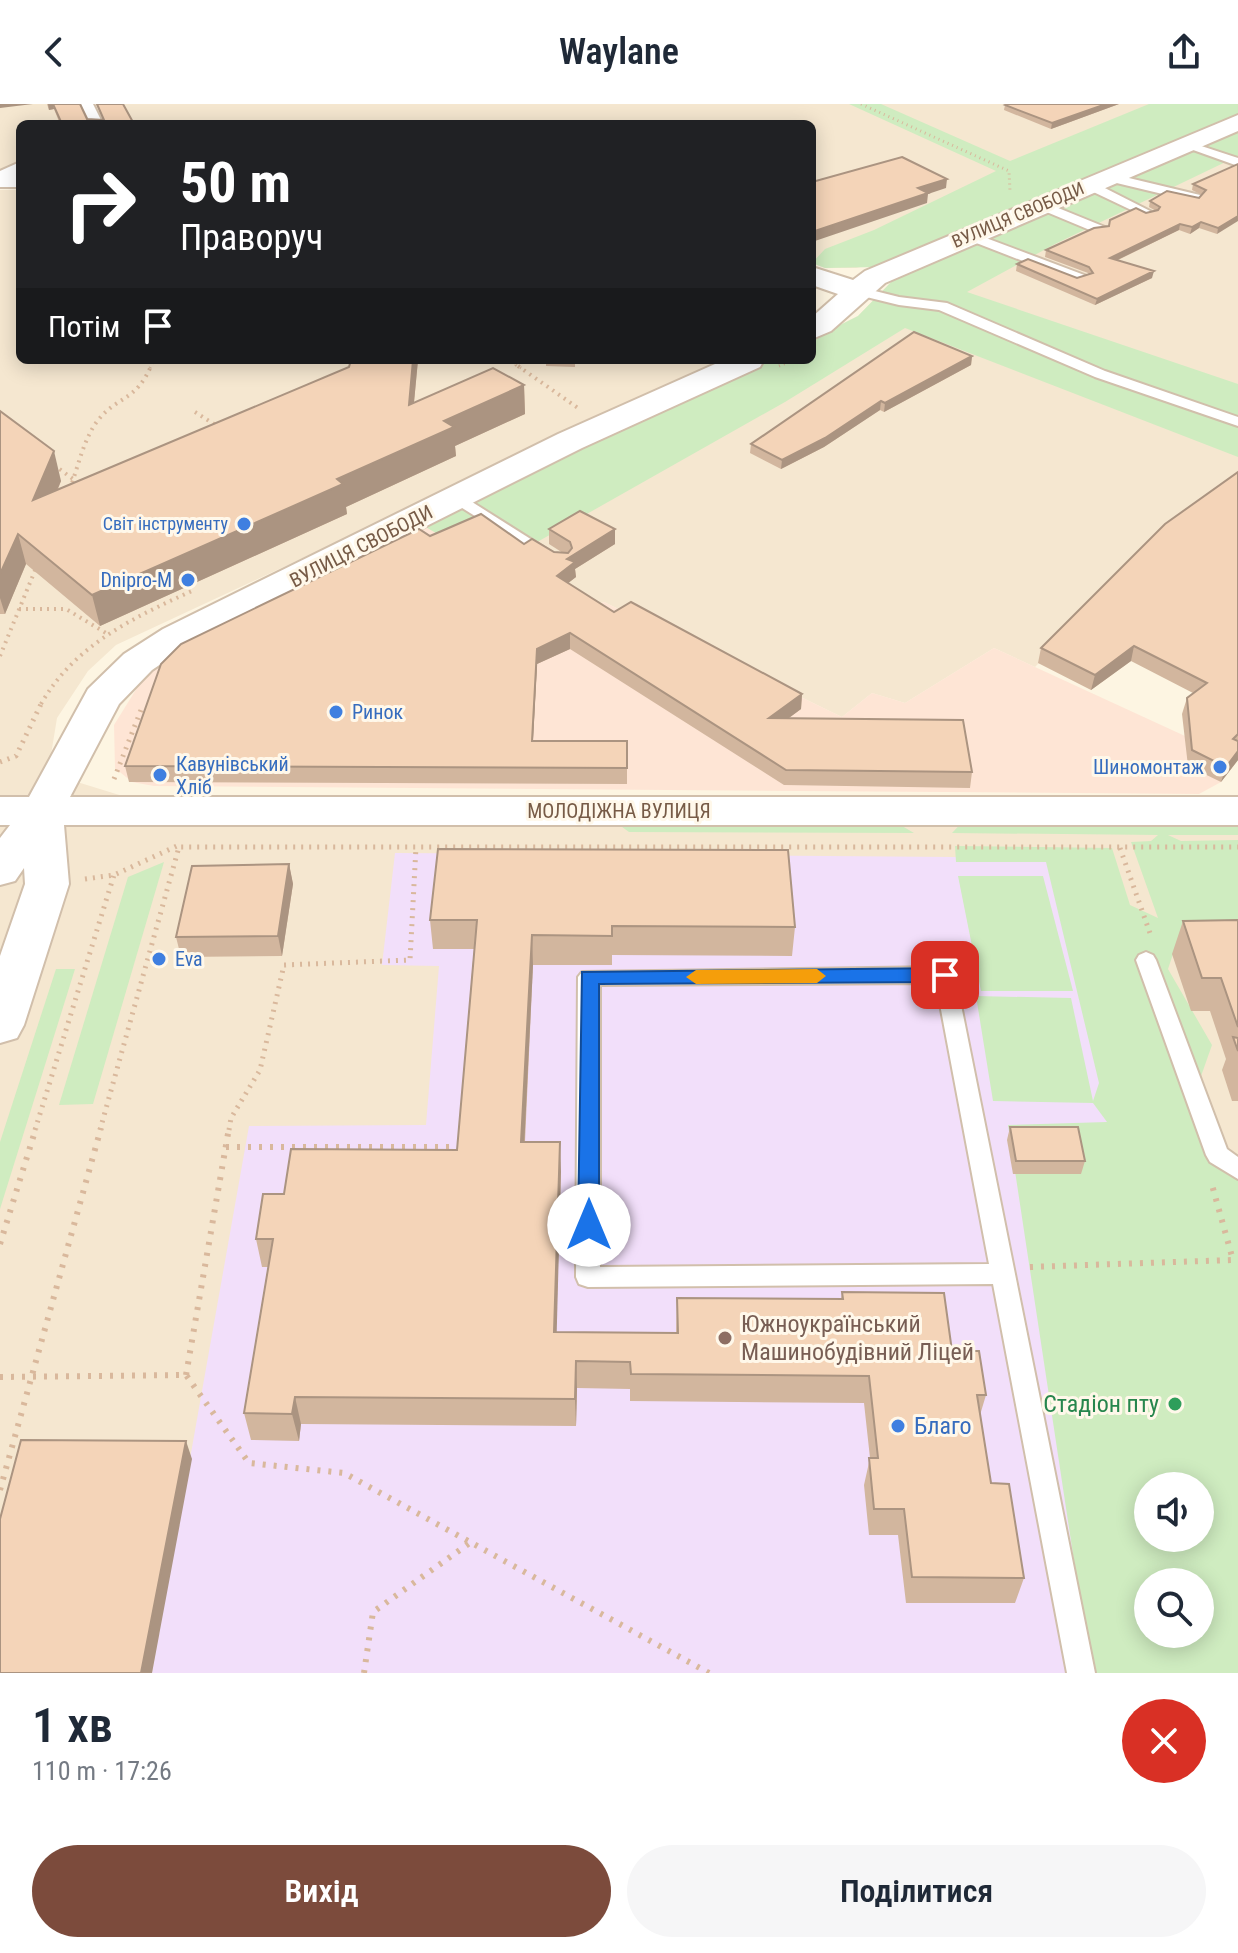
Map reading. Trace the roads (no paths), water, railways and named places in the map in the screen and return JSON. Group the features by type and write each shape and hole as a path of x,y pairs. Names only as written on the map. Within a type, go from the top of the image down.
{"street":[{"name":"ВУЛИЦЯ СВОБОДИ","path":"816,327 843,305 855,290 1041,205 1186,144 1233,128"},
{"path":"816,277 855,290"},
{"name":"ВУЛИЦЯ СВОБОДИ","path":"0,870 42,811 102,698 138,662 176,637 456,498 761,364"},
{"name":"МОЛОДІЖНА ВУЛИЦЯ","path":"0,811 42,811 182,829 1238,811"},
{"path":"0,1025 47,884 42,811"}],"lane":[{"path":"1186,144 1238,162"},
{"path":"1099,181 1196,198"},
{"path":"1099,181 1150,214"},
{"path":"1041,205 1101,230"},
{"path":"970,236 1082,279"},
{"path":"855,290 899,301 942,306 1100,374 1238,422"},
{"path":"456,498 562,562"},
{"path":"1146,960 1218,1155 1238,1170"},
{"path":"1011,1271 588,1277 589,977 945,975 1011,1271 1081,1673"}],"place":[{"name":"Світ інструменту","path":"244,524"},
{"name":"Dnipro-M","path":"188,580"},
{"name":"Ринок","path":"336,712"},
{"name":"Шиномонтаж","path":"1220,767"},
{"name":"Кавунівський Хліб","path":"160,775"},
{"name":"Eva","path":"159,959"},
{"name":"Южноукраїнський Машинобудівний Ліцей","path":"725,1338"},
{"name":"Стадіон пту","path":"1175,1404"},
{"name":"Благо","path":"898,1426"}]}
